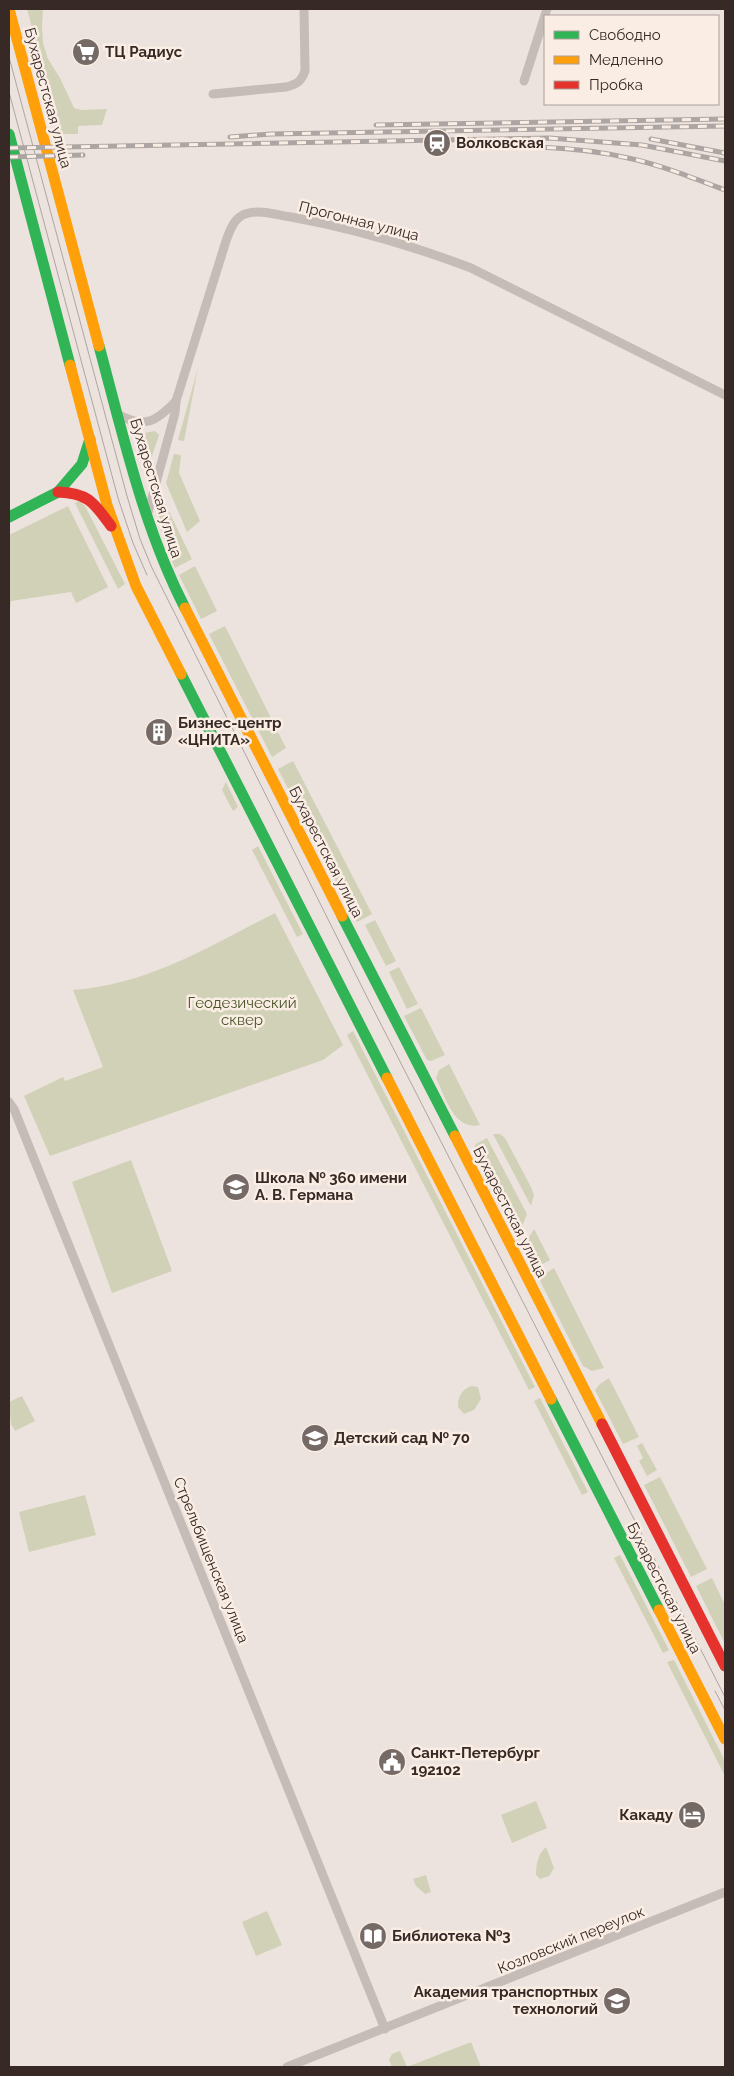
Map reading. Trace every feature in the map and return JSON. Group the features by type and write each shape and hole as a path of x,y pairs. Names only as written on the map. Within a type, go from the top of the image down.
{"main road":[{"name":"Бухарестская улица","path":"9,9 117,414 146,516 161,559 725,1666"},
{"name":"Бухарестская улица","path":"9,134 115,532 136,586 725,1739"},
{"path":"9,517 58,492 82,464 90,439"},
{"path":"58,492 84,494 115,532"}],"street":[{"path":"213,94 286,87 296,84 302,79 305,71 304,9"},
{"path":"524,81 544,18"},
{"name":"Прогонная улица","path":"146,516 175,413 176,401 229,232 238,218 245,214 258,212 328,224 446,258 471,268 725,395"},
{"path":"117,414 131,421 145,422 163,414 176,401"},
{"name":"Стрельбищенская улица","path":"9,1102 14,1109 29,1145 385,2029"},
{"name":"Козловский переулок","path":"286,2067 725,1892"}],"green space":[{"path":"27,9 43,9 43,43 48,59 60,78 74,108 82,110 107,109 102,125 78,126 78,134 61,134"},
{"path":"198,368 184,441 178,440"},
{"path":"155,431 159,435 151,459 144,433"},
{"path":"174,454 181,455 179,473 200,521 187,532 166,483"},
{"path":"159,491 192,559 175,568 159,521"},
{"path":"79,501 85,506 125,584 118,589 75,503"},
{"path":"68,506 108,587 76,603 71,592 11,601 9,614 9,535"},
{"path":"195,566 217,611 201,619 179,575"},
{"path":"225,626 286,748 272,757 209,634"},
{"path":"293,761 372,914 357,922 278,769"},
{"path":"226,782 238,807 233,811 222,790"},
{"path":"258,846 303,934 297,937 252,850"},
{"name":"Геодезический сквер","path":"275,913 343,1045 323,1060 50,1156 24,1096 63,1077 65,1081 103,1067 73,990 128,980 153,972 202,951"},
{"path":"375,920 396,961 386,966 365,925"},
{"path":"399,967 418,1004 407,1009 389,972"},
{"path":"421,1008 445,1055 431,1061 427,1060 404,1016"},
{"path":"353,1031 535,1387 529,1390 347,1035"},
{"path":"449,1064 480,1125 463,1123 457,1118 447,1102 436,1078 439,1070"},
{"path":"493,1134 500,1134 505,1138 531,1187 534,1195 531,1206"},
{"path":"487,1138 527,1214 519,1229 514,1231 473,1150 476,1144"},
{"path":"131,1160 172,1271 112,1293 72,1182"},
{"path":"534,1229 550,1260 541,1265 530,1262 526,1254 529,1237"},
{"path":"554,1268 604,1368 592,1371 583,1366 540,1281 545,1274"},
{"path":"609,1378 639,1437 623,1444 595,1390"},
{"path":"471,1386 478,1387 481,1399 474,1410 464,1414 458,1407 459,1400 462,1392"},
{"path":"22,1396 35,1421 15,1431 11,1424 9,1402"},
{"path":"540,1398 588,1492 582,1495 534,1401"},
{"path":"642,1443 657,1470 647,1476 639,1461 643,1458 637,1446"},
{"path":"660,1477 707,1569 691,1577 644,1485"},
{"path":"85,1495 96,1535 29,1552 19,1512"},
{"path":"620,1555 669,1650 663,1653 614,1558"},
{"path":"712,1578 725,1605 725,1644 696,1586"},
{"path":"674,1660 725,1761 725,1776 667,1662"},
{"path":"536,1801 547,1828 512,1843 501,1815"},
{"path":"546,1847 554,1868 549,1876 540,1879 536,1875 537,1863 539,1856"},
{"path":"426,1875 431,1892 425,1894 416,1886 413,1879"},
{"path":"267,1911 282,1945 256,1956 242,1922"},
{"path":"471,2042 481,2067 407,2067"},
{"path":"400,2051 407,2067 392,2067 389,2060 392,2054"}],"tram line":[{"path":"9,57 127,496 140,539 152,568 366,995 725,1697"},
{"path":"9,92 118,498 133,543 147,575"},
{"path":"715,1691 725,1710"}],"railway":[{"path":"376,125 725,119"},
{"path":"230,137 271,134 725,126"},
{"path":"9,148 549,138 642,145 725,161"},
{"path":"651,139 725,153"},
{"path":"457,147 543,147 607,154 653,164 725,190"},
{"path":"9,157 83,155"}],"traffic: fast":[{"path":"9,134 70,365"},
{"path":"99,346 135,480 157,545 185,608"},
{"path":"9,517 58,492 82,464 90,439"},
{"path":"181,674 387,1078"},
{"path":"342,916 455,1136"},
{"path":"551,1399 659,1610"}],"traffic: slow":[{"path":"9,9 99,346"},
{"path":"70,365 107,505 136,586 181,674"},
{"path":"185,608 342,916"},
{"path":"387,1078 551,1399"},
{"path":"455,1136 602,1424"},
{"path":"659,1610 725,1739"}],"traffic: jam":[{"path":"58,492 77,494 84,497 95,505 111,526"},
{"path":"602,1424 725,1666"}],"place":[{"name":"ТЦ Радиус","path":"86,52"},
{"name":"Волковская","path":"437,143"},
{"name":"Бизнес-центр «ЦНИТА»","path":"159,732"},
{"name":"Школа № 360 имени А. В. Германа","path":"236,1187"},
{"name":"Детский сад № 70","path":"315,1438"},
{"name":"Санкт-Петербург 192102","path":"392,1762"},
{"name":"Какаду","path":"692,1815"},
{"name":"Библиотека №3","path":"373,1936"},
{"name":"Академия транспортных технологий","path":"617,2001"}]}
